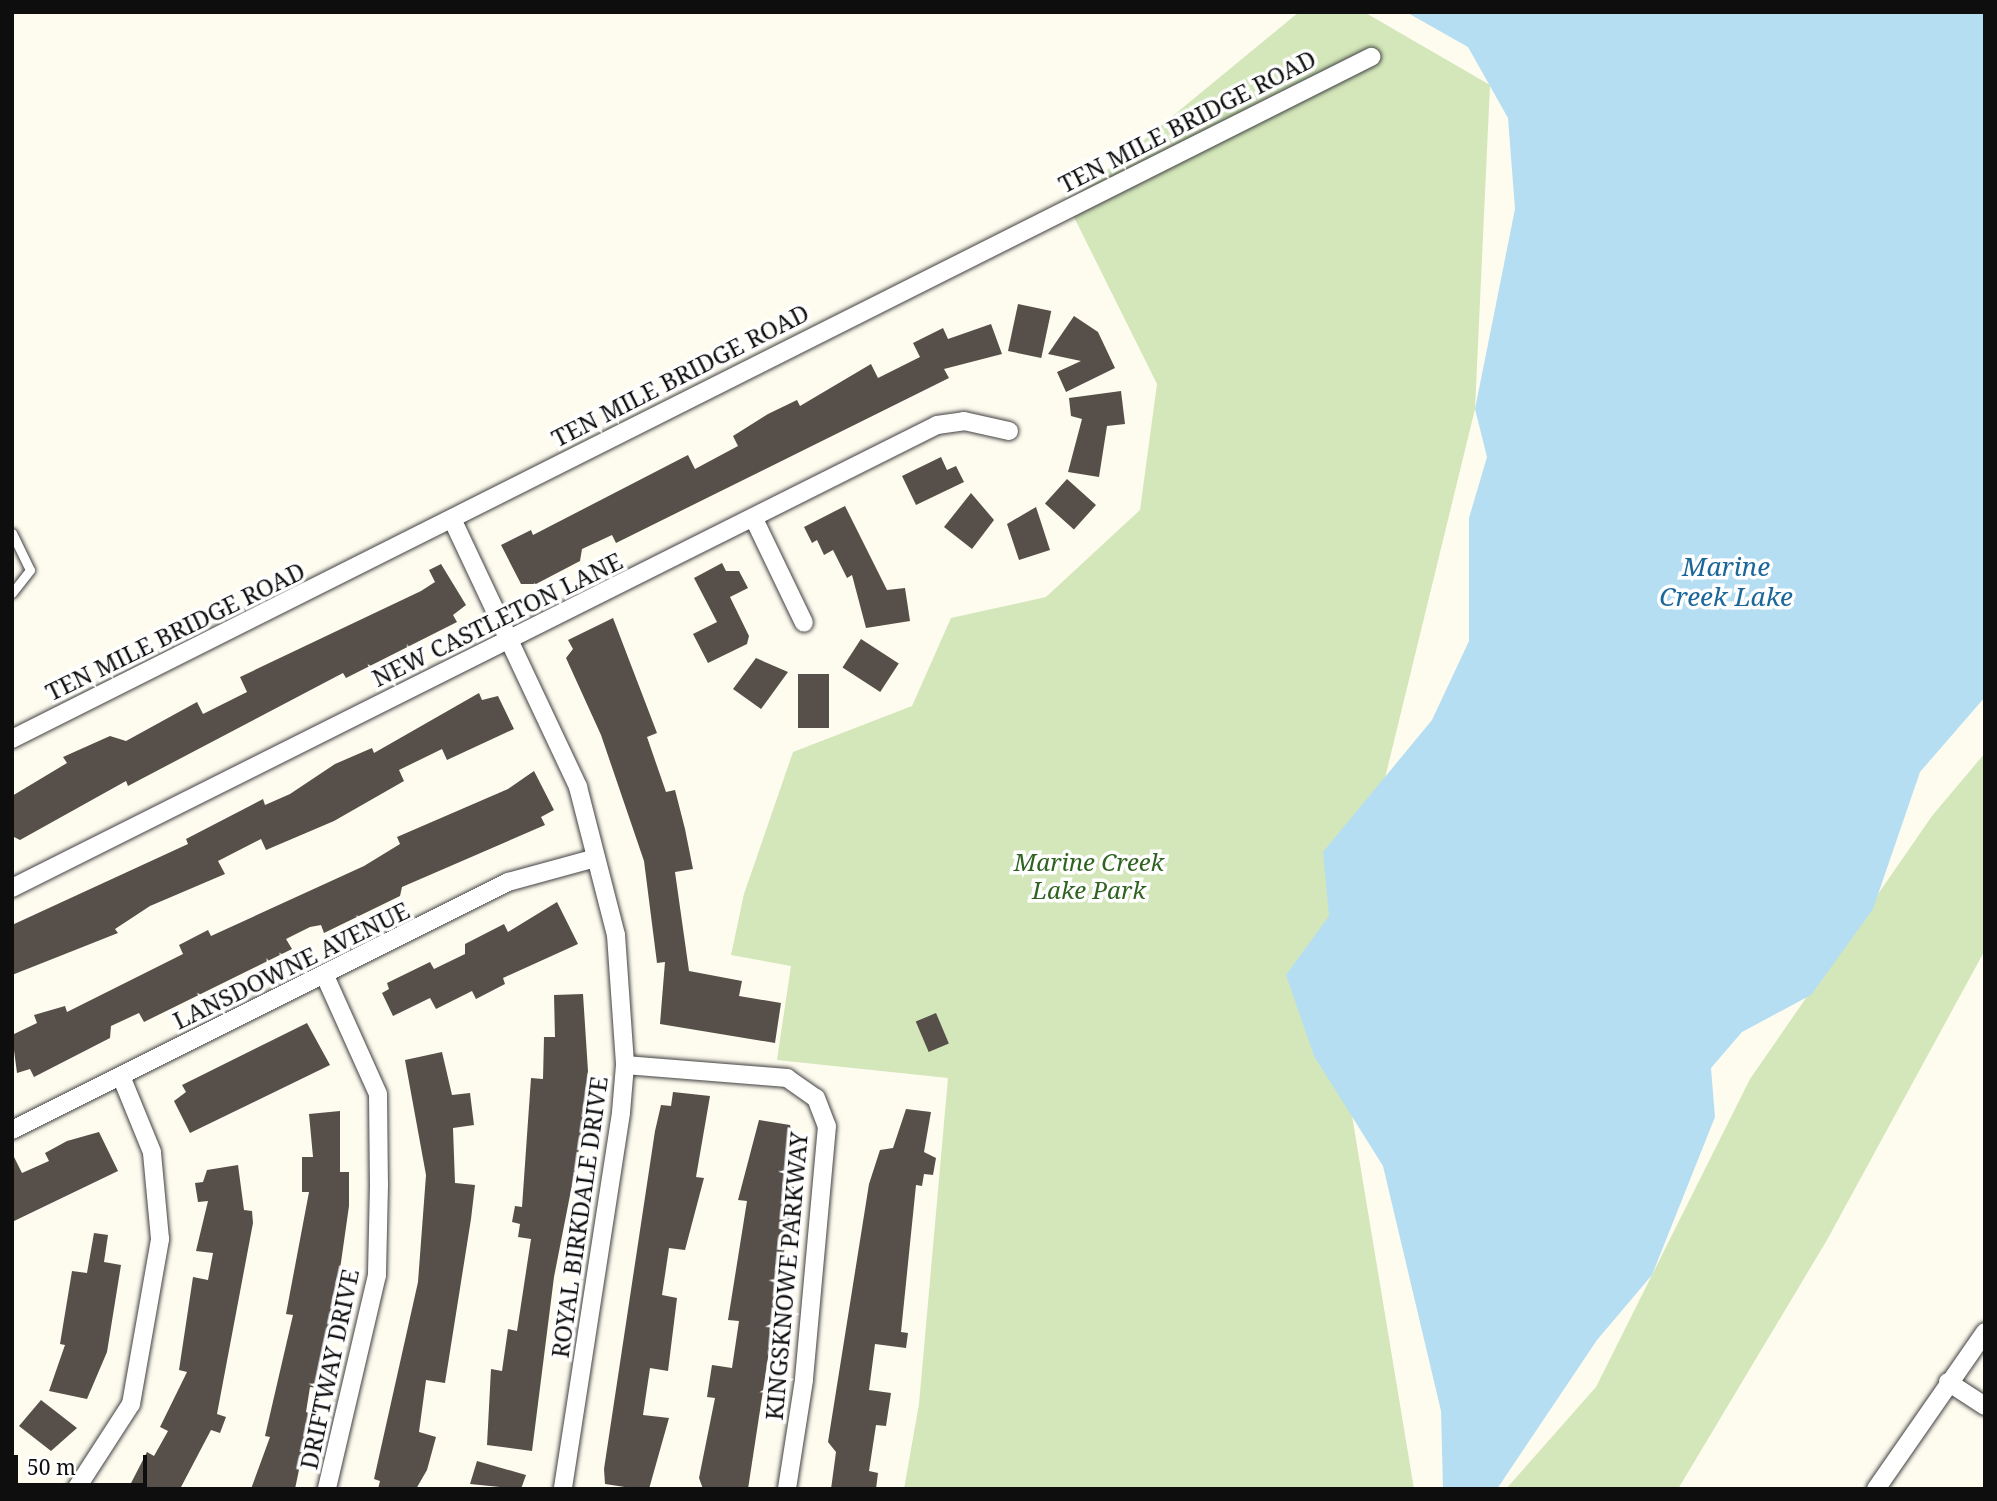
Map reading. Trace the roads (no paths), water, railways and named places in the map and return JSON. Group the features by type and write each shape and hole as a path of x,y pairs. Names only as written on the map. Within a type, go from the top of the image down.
{"street":[{"name":"TEN MILE BRIDGE ROAD","path":"12,738 453,521 638,420 1371,57"},
{"name":"NEW CASTLETON LANE","path":"12,888 754,519 937,425 964,421 1009,431"},
{"path":"754,519 804,623"},
{"name":"ROYAL BIRKDALE DRIVE","path":"453,521 513,639 578,787 616,935 625,1065 563,1489"},
{"name":"LANSDOWNE AVENUE","path":"12,1130 325,976 508,882 596,858"},
{"name":"DRIFTWAY DRIVE","path":"325,976 378,1094 380,1185 377,1275 327,1489"},
{"name":"KINGSKNOWE PARKWAY","path":"625,1065 787,1078 816,1098 827,1126 804,1380 787,1489"},
{"path":"76,1489 131,1404 160,1239 152,1152 121,1076"},
{"path":"1876,1489 1985,1332"},
{"path":"1948,1382 1985,1406"}],"lane":[{"path":"12,533 30,570 12,593"}],"water":[{"name":"Marine Creek Lake","path":"1406,12 1985,12 1985,697 1920,772 1873,909 1811,995 1742,1032 1711,1068 1715,1117 1652,1275 1597,1340 1497,1489 1443,1489 1441,1411 1383,1166 1314,1056 1286,975 1329,916 1323,852 1432,720 1469,641 1469,518 1487,457 1475,409 1515,209 1508,118 1468,47"}],"park label":[{"name":"Marine Creek Lake Park","path":"1089,876"}]}
